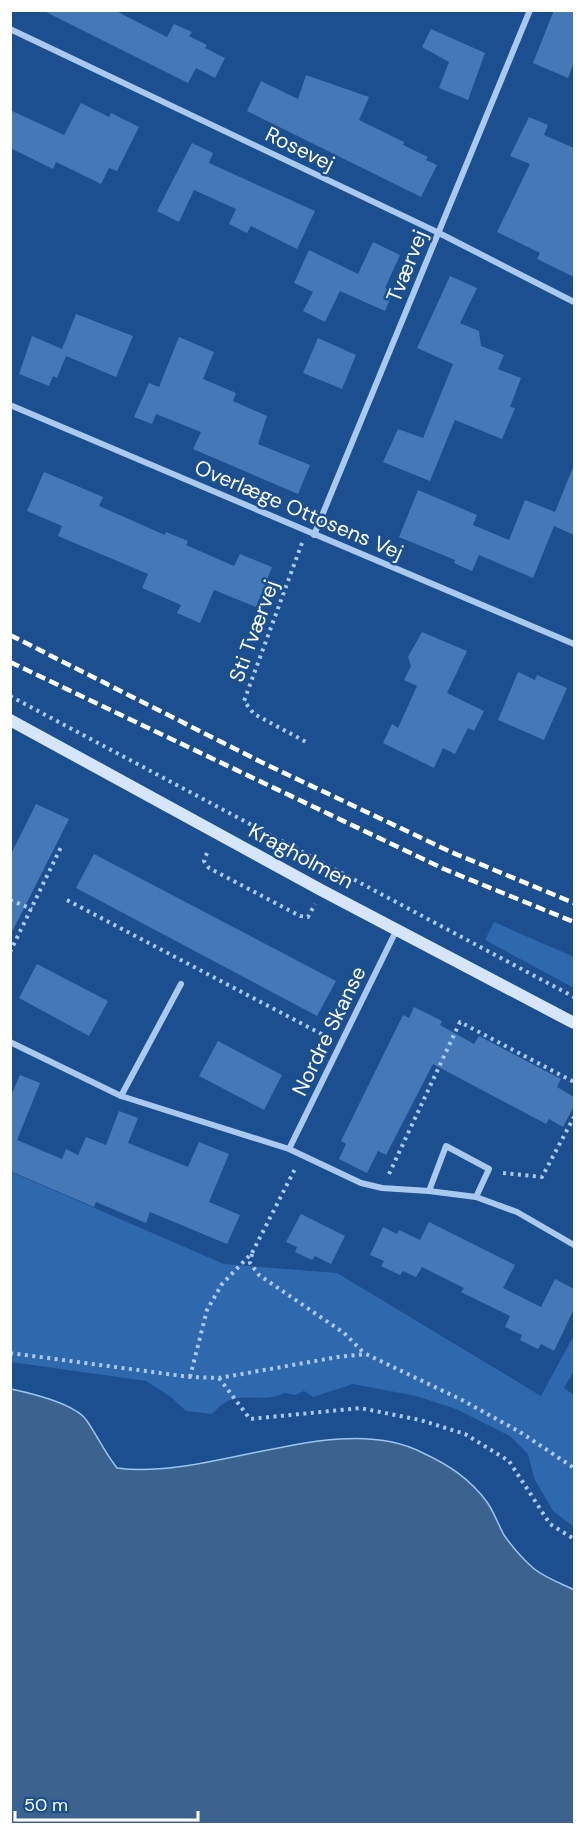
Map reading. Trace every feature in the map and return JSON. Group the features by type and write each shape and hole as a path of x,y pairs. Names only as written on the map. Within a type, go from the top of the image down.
{"street":[{"name":"Tværvej","path":"314,535 530,10"},
{"name":"Rosevej","path":"10,29 439,233 574,302"},
{"name":"Overlæge Ottosens Vej","path":"10,405 574,644"},
{"name":"Kragholmen","path":"10,720 321,890 574,1023"},
{"name":"Nordre Skanse","path":"289,1149 398,929"},
{"path":"121,1096 181,984"},
{"path":"10,1042 121,1096 289,1149 361,1183 382,1188 476,1197 517,1212 574,1245"},
{"path":"429,1191 446,1146 489,1169 476,1197"}],"path":[{"name":"Sti Tværvej","path":"306,531 244,701 254,714 308,743"},
{"path":"10,696 574,997"},
{"path":"10,952 62,845"},
{"path":"207,853 204,861 209,868 300,916 308,917 312,909"},
{"path":"10,900 32,909"},
{"path":"67,900 340,1044"},
{"path":"382,1188 460,1022 574,1082"},
{"path":"489,1169 542,1177 574,1117"},
{"path":"289,1149 296,1166 252,1253 250,1263 259,1275 344,1333 366,1354 462,1400 520,1432 574,1468"},
{"path":"190,1377 207,1310 222,1284 252,1253"},
{"path":"10,1353 190,1377 219,1378 366,1354"},
{"path":"219,1378 250,1419 360,1408 420,1420 465,1434 509,1461 550,1524 574,1539"}],"shaded area":[{"path":"494,922 574,957 574,988 485,940"},
{"path":"11,1172 224,1264 337,1273 541,1396 574,1335 574,1371 564,1388 574,1395 574,1527 553,1511 534,1478 528,1454 510,1436 456,1409 416,1396 353,1384 313,1397 304,1391 295,1395 285,1393 265,1398 238,1398 221,1405 212,1414 186,1411 171,1397 146,1381 11,1362"},
{"path":"11,1389 52,1400 73,1409 87,1421 117,1468 153,1469 192,1465 313,1442 352,1439 389,1442 423,1453 458,1473 487,1502 504,1535 524,1559 535,1570 574,1590 574,1824 11,1824"}],"building":[{"path":"42,10 114,10 167,37 174,24 192,32 189,36 207,45 205,48 225,58 215,78 196,68 188,83"},
{"path":"554,10 574,10 574,62 568,78 533,63"},
{"path":"431,29 485,53 468,100 439,88 449,62 422,47"},
{"path":"306,75 369,97 359,120 404,142 403,145 428,157 426,160 437,165 421,197 247,111 261,81 298,99"},
{"path":"81,103 109,117 111,113 139,127 117,171 109,168 101,184 56,162 53,169 10,148 10,110 64,135"},
{"path":"529,117 548,125 544,135 574,148 574,277 537,259 540,253 497,232 530,164 510,156"},
{"path":"192,143 213,153 209,163 315,211 297,249 251,226 247,233 229,224 236,209 194,190 179,222 157,211"},
{"path":"373,242 400,255 385,288 393,292 385,311 340,291 325,322 303,311 313,292 294,283 309,250 358,274"},
{"path":"450,276 477,288 460,323 479,331 481,346 504,355 498,369 521,378 510,407 515,408 502,439 455,420 430,481 383,462 398,429 423,438 453,364 417,348"},
{"path":"76,314 133,336 116,377 66,356 57,378 53,376 49,386 19,374 32,336 62,349"},
{"path":"179,337 214,352 203,379 236,393 233,401 267,416 258,444 310,465 298,494 193,449 201,432 156,414 152,424 134,417 149,383 159,387"},
{"path":"318,338 356,355 342,389 303,373"},
{"path":"574,465 574,535 554,526 533,578 479,555 472,571 454,563 455,560 399,537 418,490 477,515 473,525 509,540 525,500 555,512"},
{"path":"44,472 103,497 99,506 165,535 166,532 188,541 186,545 234,566 240,554 272,567 256,607 214,590 200,623 177,613 181,605 142,588 148,574 58,536 62,526 27,511"},
{"path":"422,632 467,651 447,693 484,711 474,731 468,728 455,754 443,748 434,768 383,743 392,724 398,728 417,686 404,680 411,666 408,657"},
{"path":"518,672 535,680 537,675 567,688 544,740 498,720"},
{"path":"36,804 69,819 10,936 10,856"},
{"path":"94,854 336,981 317,1016 76,888"},
{"path":"37,964 108,1001 89,1036 19,998"},
{"path":"414,1007 442,1021 440,1025 474,1044 479,1036 561,1079 557,1087 574,1097 574,1106 563,1127 549,1119 546,1124 433,1064 386,1155 378,1151 367,1173 339,1159 346,1144 341,1141 403,1015 409,1018"},
{"path":"218,1041 282,1075 264,1110 199,1076"},
{"path":"20,1075 40,1083 17,1140 62,1159 66,1149 78,1155 86,1137 106,1145 119,1111 138,1118 128,1143 188,1167 199,1142 229,1154 209,1202 240,1215 227,1244 150,1212 146,1223 96,1202 94,1207 10,1171 10,1098"},
{"path":"301,1214 345,1236 331,1264 315,1256 312,1260 295,1252 297,1247 286,1242"},
{"path":"429,1222 515,1265 503,1288 541,1307 555,1279 574,1289 574,1309 554,1351 541,1344 538,1349 520,1340 522,1335 505,1327 510,1316 461,1292 464,1288 422,1267 416,1277 403,1271 400,1275 381,1266 384,1261 370,1255 383,1227 397,1234 399,1230 420,1240"}],"railway":[{"path":"10,635 261,762 451,852 574,903"},
{"path":"10,662 444,869 574,922"}]}
